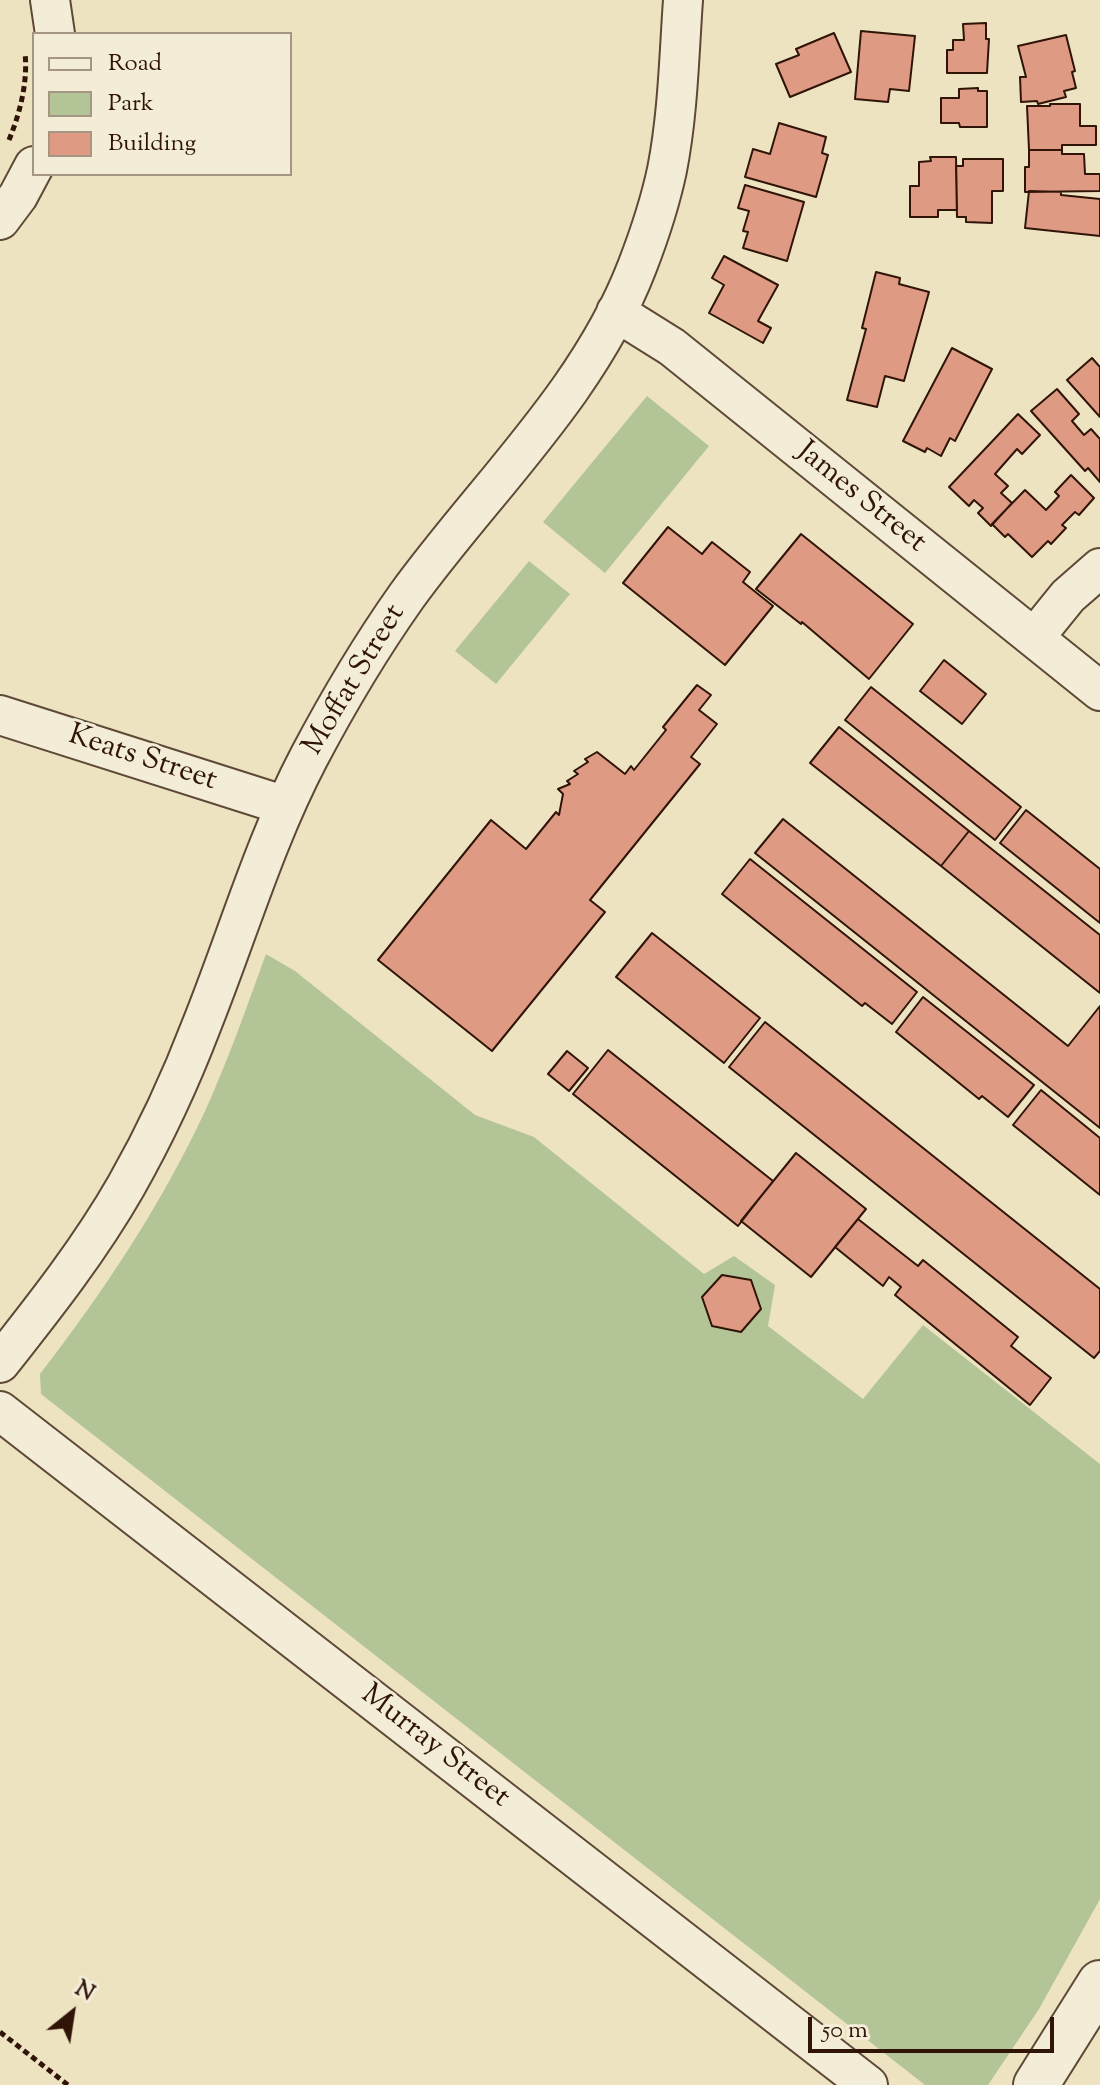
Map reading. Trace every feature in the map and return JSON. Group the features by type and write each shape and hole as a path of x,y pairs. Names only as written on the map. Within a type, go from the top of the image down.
{"street":[{"path":"42,32 50,0"},
{"name":"Moffat Street","path":"0,1363 86,1249 127,1185 169,1101 202,1024 256,871 283,805 320,735 406,598 572,385 616,312 636,270 667,171 675,113 683,0"},
{"path":"0,220 18,196 20,158"},
{"name":"James Street","path":"616,312 672,347 1100,691"},
{"path":"1034,638 1068,596 1100,568"},
{"name":"Keats Street","path":"0,715 283,805"},
{"name":"Murray Street","path":"0,1411 868,2085"},
{"path":"1036,2085 1100,1983"}],"path":[{"path":"20,158 22,97 26,67 32,55"},
{"path":"0,2032 68,2085"}],"green space":[{"path":"647,396 709,446 605,573 543,522"},
{"path":"529,561 570,594 496,684 455,651"},
{"path":"266,954 295,971 475,1115 534,1137 704,1274 734,1256 775,1285 768,1326 863,1399 923,1325 1100,1464 1100,1899 1039,2009 988,2085 925,2085 41,1394 40,1374 130,1246 189,1144 222,1071"}],"building":[{"path":"986,23 986,39 989,39 987,73 947,73 947,50 953,50 953,40 964,40 963,24"},
{"path":"861,31 915,36 909,91 890,89 888,102 855,99"},
{"path":"834,33 851,72 790,97 776,64 799,55 796,49"},
{"path":"1066,35 1076,88 1064,91 1066,97 1038,104 1037,101 1021,102 1020,77 1026,77 1018,46"},
{"path":"978,88 978,91 987,91 987,127 941,123 941,98 959,98 959,89"},
{"path":"1080,104 1080,126 1096,126 1096,145 1062,145 1062,150 1029,150 1027,106"},
{"path":"779,123 826,137 822,153 828,155 816,197 745,177 753,149 770,154"},
{"path":"1029,150 1084,154 1085,174 1100,174 1100,191 1025,192"},
{"path":"930,157 956,157 957,210 938,210 938,217 910,217 910,186 919,186 919,162 931,161"},
{"path":"963,159 1003,159 1003,191 992,191 992,223 966,222 966,217 957,217 956,166 963,166"},
{"path":"745,185 804,202 787,261 743,248 748,232 743,231 749,211 738,208"},
{"path":"1029,191 1061,192 1061,195 1100,199 1100,236 1025,228"},
{"path":"724,256 778,285 758,321 771,328 763,343 709,313 724,285 712,278"},
{"path":"876,272 900,278 899,284 929,292 904,381 885,376 877,407 847,400 866,329 862,328"},
{"path":"952,348 992,369 955,441 950,438 941,456 903,441"},
{"path":"1092,358 1100,367 1100,417 1067,380"},
{"path":"1057,389 1079,414 1072,421 1084,435 1091,429 1100,439 1100,482 1088,468 1085,471 1031,411"},
{"path":"1018,414 1040,435 1022,454 1017,449 995,474 1008,486 1001,493 1012,503 991,526 978,513 983,508 974,500 969,506 949,487"},
{"path":"1071,475 1094,498 1079,515 1075,512 1062,525 1066,528 1051,544 1048,541 1032,557 1008,534 1005,537 992,524 1025,490 1046,510 1059,496 1055,492"},
{"path":"668,527 702,554 712,542 750,572 743,582 773,606 725,665 623,583"},
{"path":"801,534 913,624 869,679 802,622 756,589"},
{"path":"944,660 986,694 962,724 920,691"},
{"path":"697,685 711,695 699,710 717,724 691,757 700,764 590,900 605,912 492,1051 378,960 491,820 526,849 556,812 559,815 563,794 558,789 570,784 567,781 578,774 574,771 588,762 585,759 597,752 625,774 631,766 634,770"},
{"path":"871,687 1021,807 995,840 845,720"},
{"path":"839,727 969,831 941,866 810,763"},
{"path":"1026,810 1100,869 1100,923 1000,843"},
{"path":"783,819 1068,1046 1100,1006 1100,1128 755,853"},
{"path":"969,831 1100,935 1100,993 941,866"},
{"path":"750,859 917,992 892,1024 865,1003 862,1006 722,894"},
{"path":"652,933 760,1018 724,1063 616,977"},
{"path":"923,997 1034,1085 1008,1117 982,1096 979,1099 896,1032"},
{"path":"765,1022 1100,1289 1100,1351 1094,1358 729,1067"},
{"path":"608,1050 773,1181 738,1226 573,1094"},
{"path":"567,1051 588,1068 569,1091 548,1074"},
{"path":"1041,1090 1100,1138 1100,1195 1013,1125"},
{"path":"796,1153 866,1209 811,1277 741,1221"},
{"path":"858,1219 918,1266 923,1260 1018,1337 1011,1346 1051,1378 1030,1405 895,1295 901,1287 889,1277 883,1286 835,1247"},
{"path":"722,1275 751,1280 761,1309 741,1332 712,1326 702,1297"}]}
